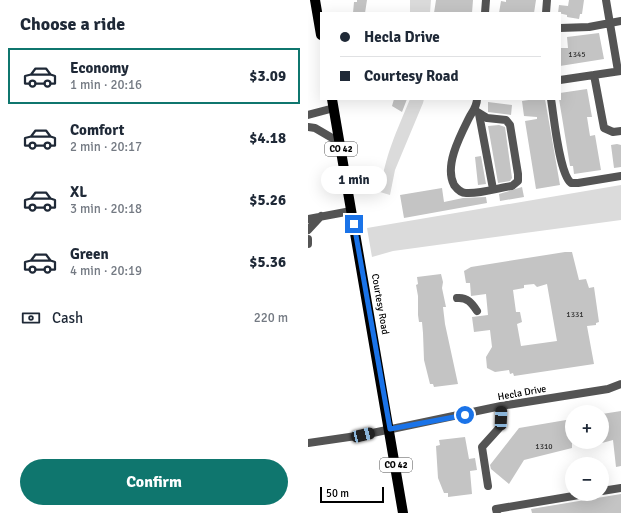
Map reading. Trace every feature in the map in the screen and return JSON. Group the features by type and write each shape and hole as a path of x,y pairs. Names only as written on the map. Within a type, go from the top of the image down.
{"main road":[{"path":"315,0 320,29"},
{"name":"Courtesy Road","path":"333,104 390,429 403,513"}],"street":[{"path":"485,12 486,0"},
{"path":"546,12 547,0"},
{"path":"561,80 619,71 606,0"},
{"path":"561,28 589,27 621,21"},
{"path":"594,75 604,128 613,132 621,131"},
{"path":"477,100 476,112 493,189"},
{"path":"551,100 563,168 567,180 571,183 578,183 621,176"},
{"path":"308,115 333,104"},
{"path":"476,112 487,118 506,120 510,125 518,174 518,181 512,186 465,193 456,189 451,171 454,155 476,112"},
{"path":"308,127 315,128 340,142"},
{"path":"308,219 322,215 351,211"},
{"path":"308,230 322,215"},
{"path":"308,239 308,244"},
{"path":"457,298 466,299 474,305 477,311"},
{"name":"Hecla Drive","path":"308,443 390,429 501,406 608,389 621,384"},
{"path":"488,486 482,447 501,426 501,406"},
{"path":"609,490 621,488"},
{"path":"497,513 496,509 565,497"}],"shaded area":[{"path":"410,0 431,0 430,12 410,12"},
{"path":"410,100 424,100 395,170 390,195 380,192 385,167 392,144"},
{"path":"621,185 621,220 393,251 372,257 367,228"}],"building":[{"path":"357,0 367,0 365,12 353,12 354,2 357,2"},
{"path":"436,0 473,0 472,12 434,12"},
{"path":"506,0 536,0 534,12 499,12 501,1 506,2"},
{"path":"569,0 584,0 582,14 580,14 579,19 567,17 567,15 558,12 559,5 568,6"},
{"path":"599,33 604,59 561,66 561,48 568,48 567,37"},
{"path":"587,89 592,117 587,117 590,136 595,135 601,170 574,174 573,166 570,166 559,100 561,100 561,93"},
{"path":"394,100 407,100 402,112 392,106"},
{"path":"545,100 560,185 536,189 525,121 537,119 537,117 524,116 522,101"},
{"path":"488,102 512,105 511,115 488,112"},
{"path":"499,125 505,127 512,178 510,181 498,183 488,126"},
{"path":"611,145 621,145 621,167 614,168"},
{"path":"481,156 486,184 478,185 475,157"},
{"path":"522,187 524,197 500,201 499,194"},
{"path":"442,188 444,202 463,198 486,197 487,203 404,218 400,195"},
{"path":"572,252 579,280 586,279 589,288 594,287 599,322 596,323 596,325 587,326 594,364 514,376 513,373 510,374 509,370 495,372 487,368 486,357 492,347 490,330 474,332 472,317 488,315 486,294 471,296 470,283 466,283 464,271 471,267","holes":["534,284 537,287 547,284 557,341 521,346 517,324 522,322 520,312 516,312 513,290 524,288 524,285"]},
{"path":"441,274 446,307 443,307 445,324 458,384 434,387 433,384 430,384 424,360 422,322 419,322 416,285 418,284 417,277"},
{"path":"621,411 621,466 616,467 613,440 609,441 609,413"},
{"path":"565,420 565,449 568,449 524,460 509,484 491,469 490,465 519,428"},
{"path":"465,437 469,459 475,458 477,470 470,471 472,494 448,497 448,493 444,493 438,478 436,446 440,445 439,440"},
{"path":"621,494 621,513 532,513 531,509 579,501 609,501 609,496"}],"route":[{"path":"354,224 390,429 465,415"}]}
